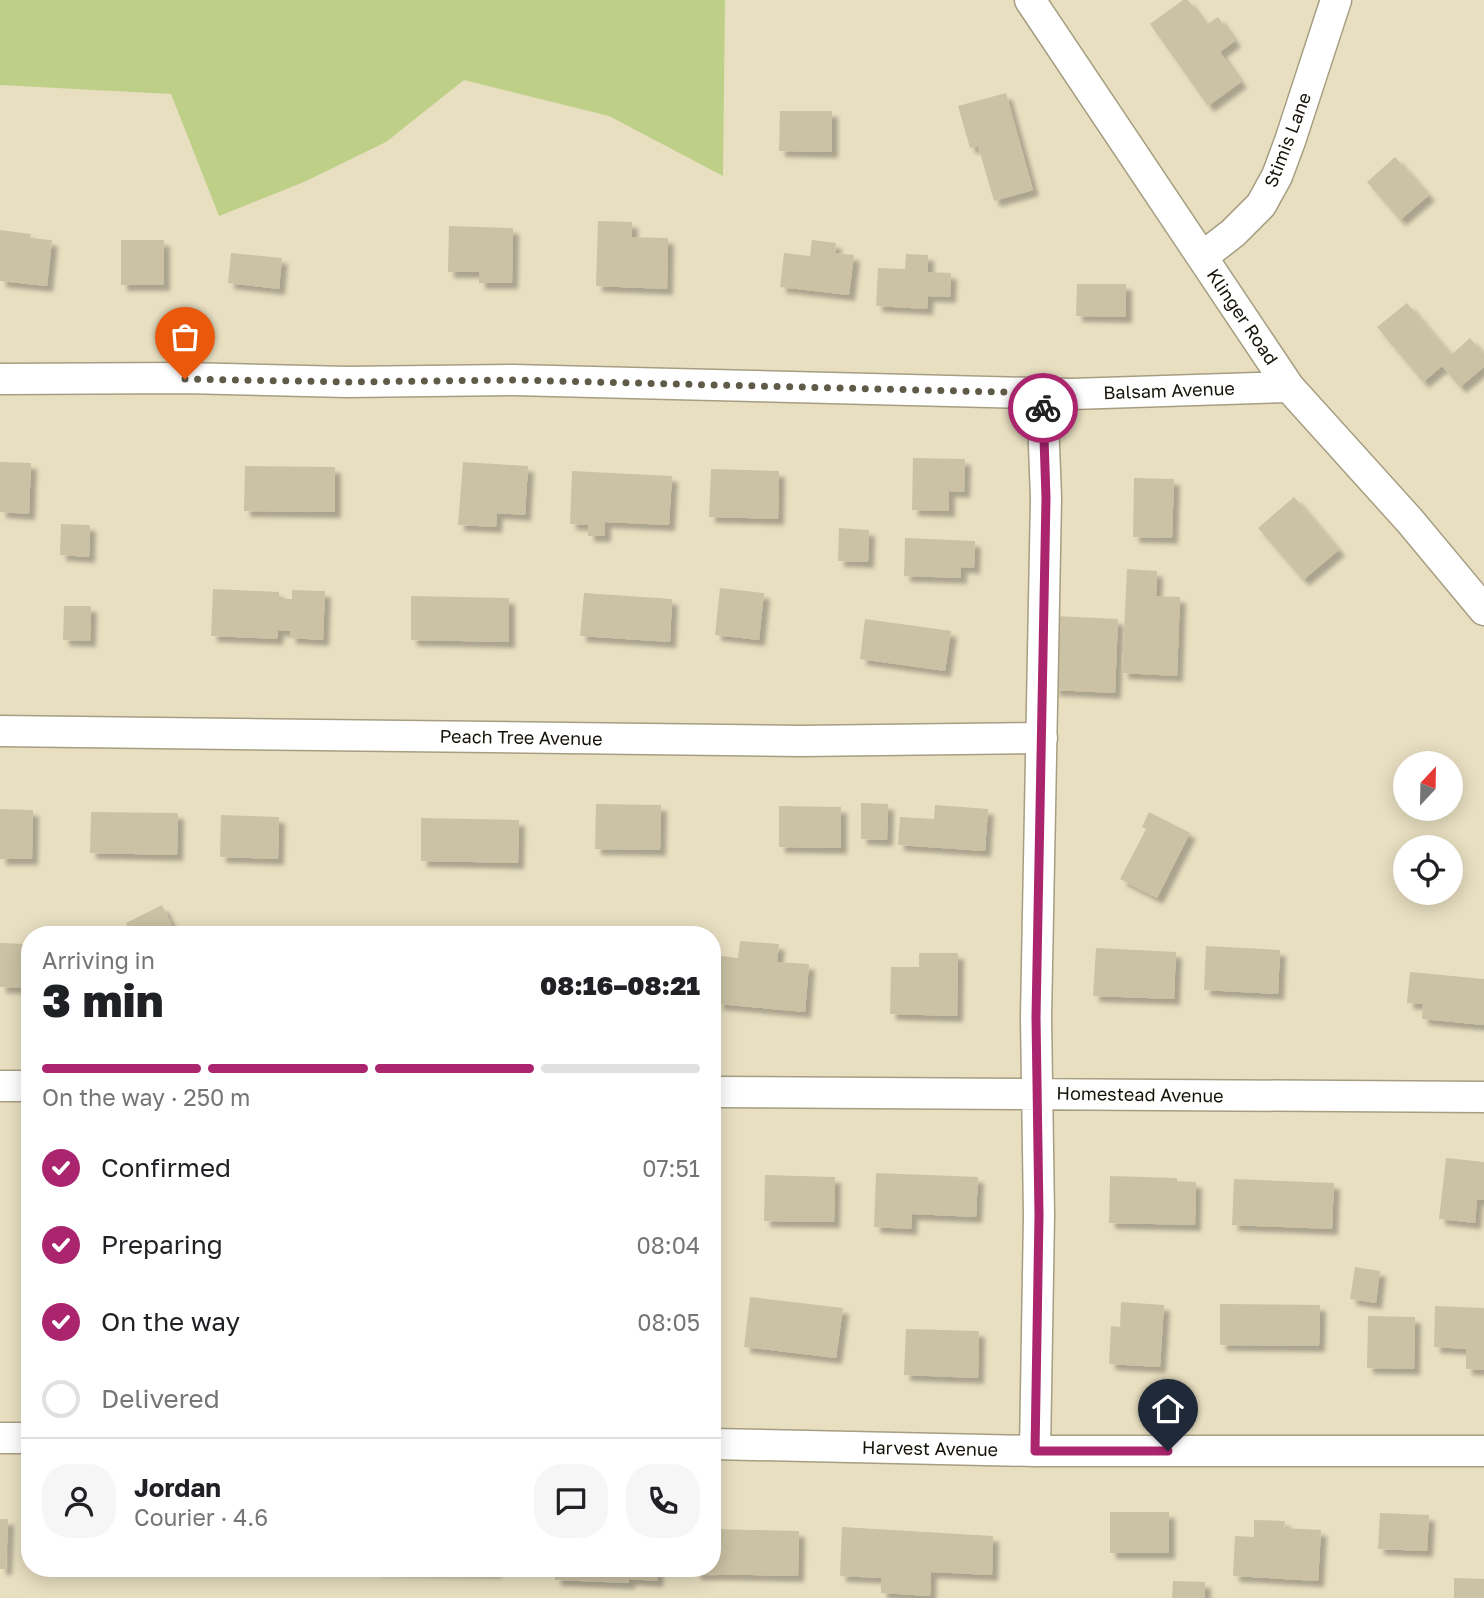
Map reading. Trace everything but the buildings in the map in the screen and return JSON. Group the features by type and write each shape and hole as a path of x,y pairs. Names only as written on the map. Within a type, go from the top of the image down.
{"street":[{"name":"Klinger Road","path":"1030,0 1289,387 1410,521 1484,610"},
{"name":"Stimis Lane","path":"1202,257 1233,233 1262,205 1277,176 1290,141 1336,0"},
{"name":"Balsam Avenue","path":"0,379 347,382 513,380 1072,394 1289,387"},
{"path":"1035,1451 1039,1215 1036,1003 1046,498 1042,393"},
{"name":"Peach Tree Avenue","path":"0,731 801,741 1042,738"},
{"path":"0,1086 21,1086"},
{"name":"Homestead Avenue","path":"721,1092 1484,1097"},
{"path":"0,1438 21,1438"},
{"name":"Harvest Avenue","path":"721,1444 1035,1451 1484,1451"}],"green space":[{"path":"0,0 725,0 723,176 609,116 464,80 386,142 304,182 219,216 171,94 0,85"}],"way so far":[{"path":"185,379 347,382 513,380 1042,393 1043,408"}],"route":[{"path":"1043,408 1046,498 1036,1017 1039,1215 1035,1451 1168,1451"}]}
